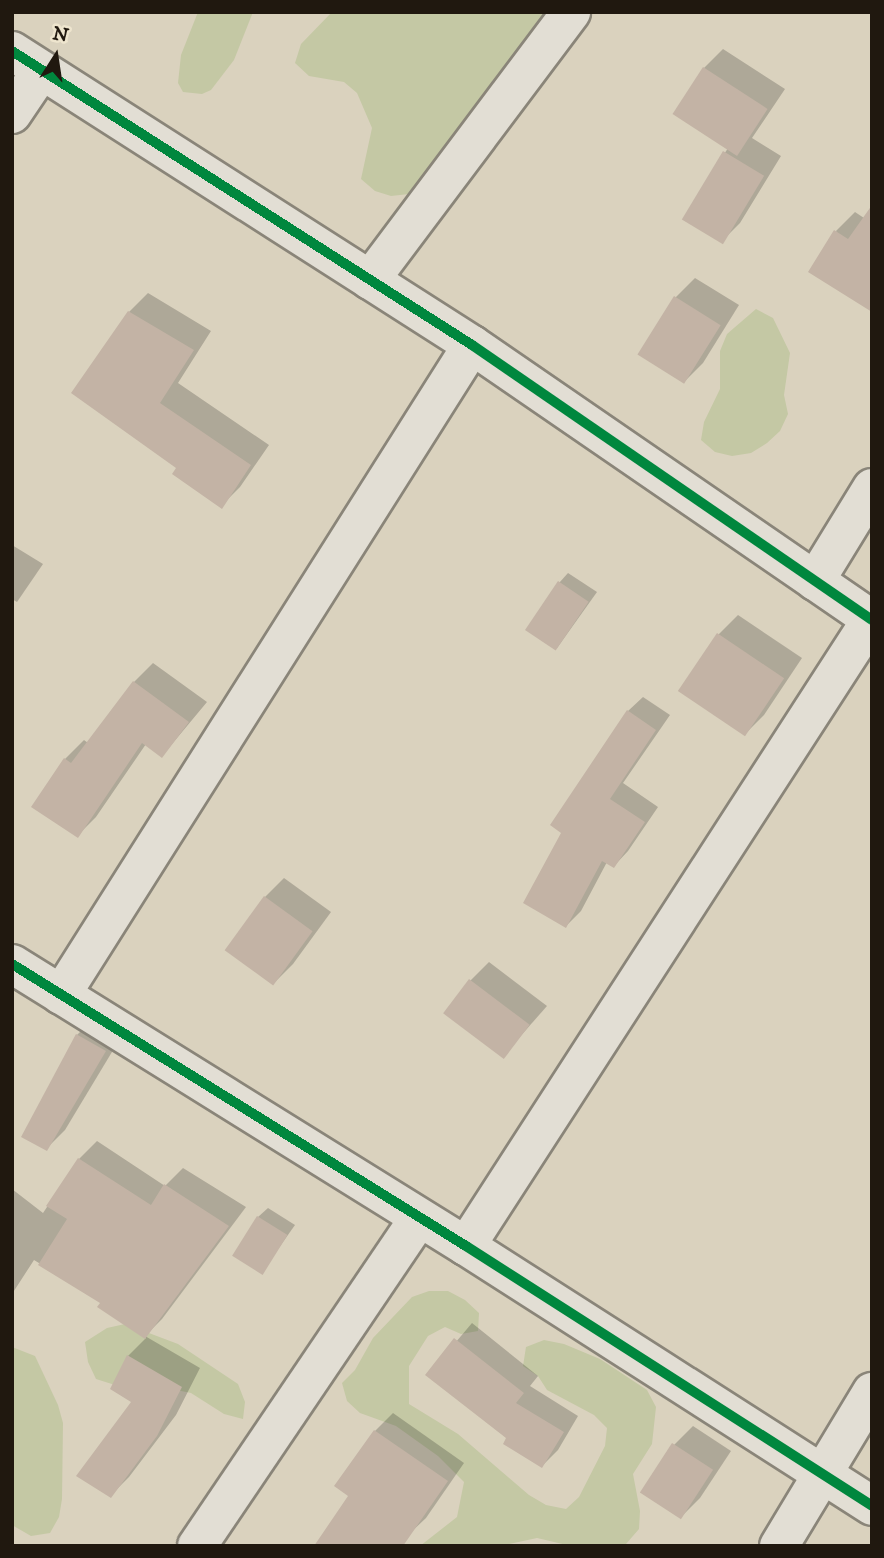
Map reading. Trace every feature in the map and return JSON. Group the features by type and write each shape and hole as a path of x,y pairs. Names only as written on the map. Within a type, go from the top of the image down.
{"street":[{"path":"370,280 571,12"},
{"path":"12,114 26,61 472,345 872,620 466,1246"},
{"path":"61,995 472,345"},
{"path":"815,581 872,488"},
{"path":"12,964 418,1219 466,1246 872,1506"},
{"path":"197,1546 418,1219"},
{"path":"779,1546 872,1392"}],"green space":[{"path":"198,12 253,12 234,60 211,90 202,94 183,92 178,83 181,55"},
{"path":"332,12 554,12 424,183 409,194 391,196 375,191 361,179 372,128 357,93 344,82 309,76 295,63 301,44"},
{"path":"756,309 773,318 790,353 784,395 788,414 780,431 767,443 751,453 732,456 715,452 701,440 704,422 720,389 720,351 727,334"},
{"path":"429,1291 448,1291 465,1300 479,1313 478,1331 461,1334 445,1327 428,1336 409,1366 409,1404 458,1434 529,1495 546,1505 566,1509 579,1497 605,1446 607,1428 594,1415 547,1390 538,1376 523,1366 526,1347 544,1340 564,1344 600,1359 647,1390 656,1407 652,1444 633,1474 640,1511 639,1529 626,1544 571,1546 537,1538 500,1546 420,1546 457,1517 464,1482 438,1456 396,1426 360,1413 347,1401 342,1383 355,1370 373,1338 412,1297"},
{"path":"125,1324 178,1344 238,1384 245,1402 243,1419 224,1414 191,1393 152,1385 115,1385 96,1379 88,1362 85,1342 107,1328"},
{"path":"12,1347 35,1356 58,1405 63,1423 62,1499 59,1517 50,1533 31,1536 12,1525"}],"building":[{"path":"703,67 768,109 737,156 673,114"},
{"path":"723,151 764,176 723,244 682,220"},
{"path":"872,205 872,312 808,272 834,230 848,239"},
{"path":"674,296 721,325 684,384 637,355"},
{"path":"128,311 194,350 160,403 251,465 222,509 172,474 176,468 71,393"},
{"path":"558,581 589,602 556,651 525,630"},
{"path":"717,633 784,678 745,736 678,691"},
{"path":"133,681 189,722 162,758 142,743 78,838 31,807 64,758 71,763"},
{"path":"627,710 656,730 610,799 645,822 614,868 602,861 566,928 523,903 561,833 550,825"},
{"path":"264,896 313,931 273,985 225,950"},
{"path":"469,979 530,1025 504,1059 443,1013"},
{"path":"76,1034 106,1051 47,1151 21,1137"},
{"path":"78,1158 151,1205 164,1184 229,1226 145,1339 97,1307 100,1303 38,1265 67,1219 46,1206"},
{"path":"257,1216 288,1235 263,1275 232,1256"},
{"path":"454,1338 524,1393 516,1403 564,1432 542,1468 503,1444 506,1438 425,1375"},
{"path":"127,1355 182,1387 157,1436 111,1498 76,1476 131,1402 110,1389"},
{"path":"374,1430 448,1481 403,1546 314,1546 348,1496 334,1486"},
{"path":"672,1443 713,1470 681,1519 640,1492"}],"cycle path":[{"path":"12,51 472,345 872,620"},
{"path":"12,964 466,1246 872,1506"}]}
